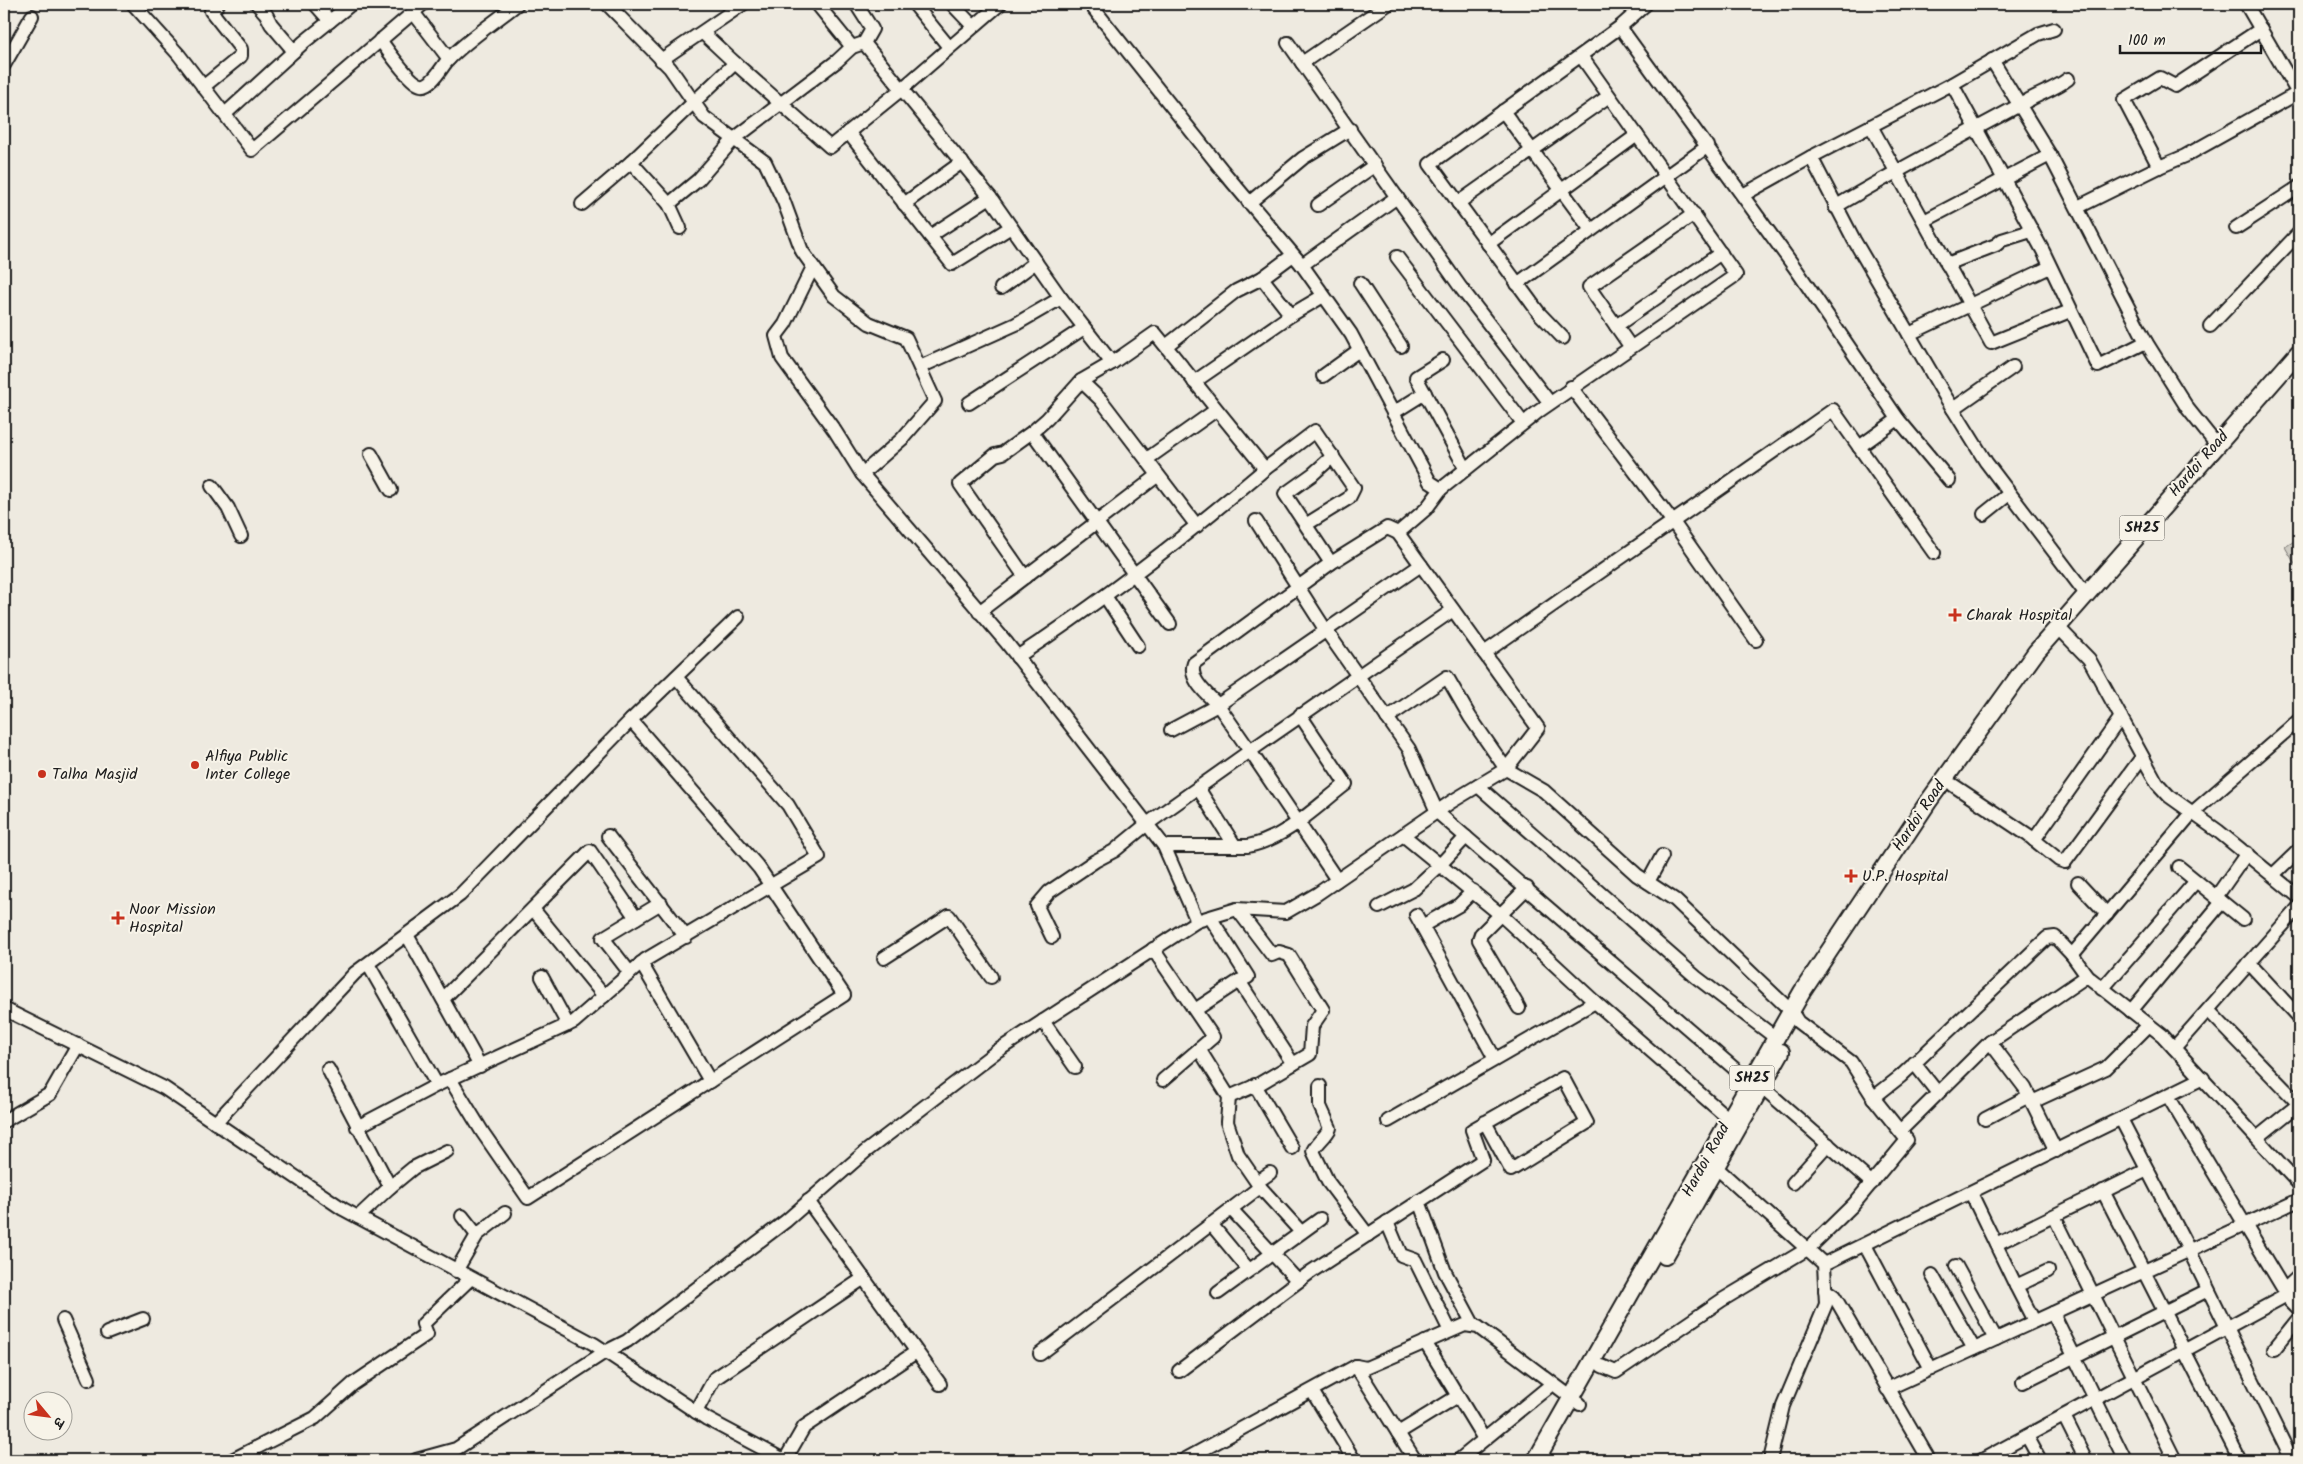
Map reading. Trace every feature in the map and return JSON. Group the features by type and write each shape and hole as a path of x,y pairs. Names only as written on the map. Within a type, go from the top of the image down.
{"main road":[{"name":"Hardoi Road","path":"1549,1460 1576,1402 1795,1016 1928,802 2036,652 2062,630 2206,464 2216,444 2299,352"},
{"name":"Hardoi Road","path":"1536,1460 1602,1366 1711,1163 1729,1119 1756,1084 1776,1038 1795,1016 1953,785 2044,660 2086,594 2206,464 2299,368"}],"street":[{"path":"133,4 203,87 252,150 423,4"},
{"path":"203,87 241,56 241,49 211,11 218,4"},
{"path":"257,4 294,51"},
{"path":"314,4 330,21"},
{"path":"224,114 294,51 352,4"},
{"path":"380,40 419,85 424,85 430,81 448,59 517,4"},
{"path":"607,4 661,60 704,117 765,162 784,202 802,251 834,296 869,323 906,338 935,401 902,439 862,474"},
{"path":"661,60 743,4"},
{"path":"817,4 903,88 990,197 1061,298 1112,363"},
{"path":"669,204 698,180 734,139 858,45 872,29 856,4"},
{"path":"914,4 949,47"},
{"path":"952,4 973,26"},
{"path":"703,33 734,63 781,102 830,147 903,88 1000,4"},
{"path":"1090,4 1249,203 1302,265 1359,350 1430,482 1441,489"},
{"path":"1302,63 1388,4"},
{"path":"1563,338 1539,313 1430,164 1581,56 1620,27 1646,4"},
{"path":"2078,207 2185,156 2298,94 2246,4"},
{"path":"413,12 448,59"},
{"path":"4,65 32,16"},
{"path":"1620,27 1708,146 1898,419 1949,480"},
{"path":"1743,196 1810,157 1952,84 2038,34 2054,29"},
{"path":"2159,167 2124,100 2160,78 2175,86 2261,30"},
{"path":"1288,43 1461,288 1550,403"},
{"path":"1398,533 1426,509 1441,489 1523,423 1630,346 1736,275 1581,56"},
{"path":"1992,60 2050,155 2146,342 2188,409 2216,444"},
{"path":"582,204 631,162 734,63"},
{"path":"1835,207 1895,170 2051,91 2068,79"},
{"path":"1952,84 2032,231 2098,366 2146,342"},
{"path":"1458,203 1609,96"},
{"path":"1503,111 1592,230"},
{"path":"1871,126 1991,343 2070,311"},
{"path":"1249,203 1303,158 1350,129"},
{"path":"848,132 952,264 1011,227"},
{"path":"1488,244 1637,135"},
{"path":"1517,284 1708,146"},
{"path":"1924,221 2050,155"},
{"path":"1810,157 1835,207 1952,409 2009,494 2086,594"},
{"path":"631,162 669,204 680,228"},
{"path":"904,204 962,162"},
{"path":"1318,205 1375,165"},
{"path":"2236,228 2299,187"},
{"path":"930,236 990,197"},
{"path":"1302,265 1397,197"},
{"path":"1630,346 1589,287 1694,214"},
{"path":"1947,264 1996,245 2002,240 2032,231"},
{"path":"2210,326 2299,233"},
{"path":"1616,326 1721,253"},
{"path":"1166,346 1236,291 1262,278 1293,255"},
{"path":"1397,257 1523,423"},
{"path":"1001,288 1036,262"},
{"path":"813,267 776,336 782,358 835,431 862,474 1018,657 1164,846 1197,921"},
{"path":"1908,334 2050,267"},
{"path":"1262,278 1291,315"},
{"path":"1360,283 1401,346"},
{"path":"1194,382 1291,315 1323,296"},
{"path":"920,368 1016,324 1061,298"},
{"path":"969,404 1084,328"},
{"path":"1025,577 960,484 995,455 1003,452 1032,432 1041,422 1047,419 1081,381 1112,363 1155,333 1265,469"},
{"path":"1323,376 1359,350"},
{"path":"1443,360 1416,377 1466,468"},
{"path":"1952,409 2013,367"},
{"path":"1081,381 1101,400 1157,476 1197,526"},
{"path":"1571,387 1673,522 1756,640"},
{"path":"1393,413 1425,393"},
{"path":"1146,459 1216,410"},
{"path":"1484,653 1833,410 1934,553"},
{"path":"1859,447 1898,419"},
{"path":"1018,657 1135,574 1315,431 1334,456 1354,488 1349,498 1307,524"},
{"path":"1032,432 1170,624"},
{"path":"370,454 391,490"},
{"path":"1331,563 1307,524 1284,494 1313,474 1334,456"},
{"path":"979,612 1157,476"},
{"path":"212,486 228,508 241,536"},
{"path":"1984,514 2009,494"},
{"path":"1256,521 1325,629 1408,749 1437,812 1872,1183"},
{"path":"416,1460 456,1449 605,1352 627,1341 808,1201 865,1152 997,1051 1197,921 1238,909 1286,912 1337,880 1437,812 1506,769 1538,728 1398,533 1388,528 1331,563 1194,663 1194,676 1203,690 1218,705 1337,880"},
{"path":"1171,730 1218,705 1325,629 1420,565"},
{"path":"1105,596 1138,646"},
{"path":"1052,937 1036,906 1049,892 1095,861 1114,851 1147,824 1300,715 1453,610"},
{"path":"215,1123 355,973 460,895 631,720 738,617"},
{"path":"2062,630 2089,659 2142,757 2163,790 2274,874 2299,896"},
{"path":"1387,718 1447,676 1470,717 1506,769 1544,791 1637,875 1675,900 1795,1016 1852,1062 1873,1098 1908,1140 1854,1204 1809,1248 1722,1300 1616,1372 1602,1366"},
{"path":"357,1127 437,1085 568,1025 641,963 818,858 788,805 676,677"},
{"path":"1164,846 1261,844 1298,822 1346,784 1300,715"},
{"path":"2034,840 2120,717"},
{"path":"450,1079 483,1133 528,1198 844,995 770,886 715,816 631,720"},
{"path":"2072,955 2192,813 2299,720"},
{"path":"1953,785 2034,840 2059,860 2065,862 2142,757"},
{"path":"1478,786 1696,978 1776,1038"},
{"path":"1198,788 1235,846"},
{"path":"1403,835 1501,915 1595,1002 1729,1119"},
{"path":"608,836 686,936"},
{"path":"1379,907 1414,889 1439,866 1466,836"},
{"path":"2274,874 2299,850"},
{"path":"443,999 590,851 636,918"},
{"path":"2131,1011 2219,899 2247,853"},
{"path":"1648,882 1662,856"},
{"path":"2179,867 2243,919"},
{"path":"2102,989 2196,881"},
{"path":"2078,883 2107,914"},
{"path":"1519,1008 1479,940 1481,934 1527,888"},
{"path":"1473,891 1459,905 1419,921 1495,1059"},
{"path":"630,973 603,938 661,903"},
{"path":"2174,1048 2299,907"},
{"path":"533,909 604,996"},
{"path":"1229,1097 1255,1085 1310,1054 1312,1026 1323,1010 1288,955 1279,952 1272,955 1238,909"},
{"path":"884,958 949,916 991,977"},
{"path":"1195,1010 1248,977 1210,917"},
{"path":"407,935 480,1066"},
{"path":"1873,1098 1914,1063 2047,938 2055,937 2072,955 2087,976 2149,1025 2174,1048 2299,1184"},
{"path":"1153,949 1213,1037 1163,1080"},
{"path":"641,963 710,1081"},
{"path":"2249,963 2299,1017"},
{"path":"368,964 437,1085"},
{"path":"1900,1131 1937,1092 1990,1042 2087,976"},
{"path":"542,977 568,1025"},
{"path":"1239,981 1293,1064"},
{"path":"1388,1121 1595,1002"},
{"path":"4,1009 164,1088 358,1217 605,1352 696,1412 784,1460 804,1427 916,1352"},
{"path":"2208,1010 2299,1104 2257,1138"},
{"path":"1043,1021 1075,1067"},
{"path":"1985,1119 2106,1068 2149,1025"},
{"path":"1990,1042 2030,1099 2056,1152"},
{"path":"4,1121 50,1094 78,1045"},
{"path":"1199,1049 1229,1097 1227,1122 1238,1155 1258,1185 1301,1232"},
{"path":"1914,1063 1937,1092"},
{"path":"328,1069 390,1187"},
{"path":"1179,1371 1298,1281 1483,1160 1472,1130 1485,1122 1563,1078 1587,1123 1511,1170 1485,1122"},
{"path":"1824,1264 1971,1194 2203,1078"},
{"path":"1255,1085 1292,1148"},
{"path":"1320,1086 1320,1106 1330,1128 1327,1135 1317,1142 1313,1151 1328,1182 1368,1234"},
{"path":"2168,1096 2285,1292 2299,1309"},
{"path":"2121,1119 2189,1250 2292,1460"},
{"path":"1793,1183 1828,1144"},
{"path":"358,1217 412,1168 447,1151"},
{"path":"1711,1163 1809,1248 1824,1264 1826,1304 1783,1406 1770,1460"},
{"path":"1996,1244 2147,1170"},
{"path":"1040,1354 1231,1209 1270,1173"},
{"path":"2103,1191 2240,1460"},
{"path":"1971,1194 2034,1321"},
{"path":"1420,1200 1445,1272 1474,1326"},
{"path":"1887,1388 2299,1200"},
{"path":"808,1201 940,1384"},
{"path":"1231,1209 1298,1281"},
{"path":"456,1271 477,1235 505,1213"},
{"path":"462,1216 477,1235"},
{"path":"2054,1216 2175,1460"},
{"path":"1218,1293 1320,1219"},
{"path":"1387,1222 1401,1255 1414,1260 1450,1331"},
{"path":"1211,1224 1249,1270"},
{"path":"1865,1245 1931,1369"},
{"path":"1956,1266 1996,1339"},
{"path":"2016,1286 2048,1271"},
{"path":"1932,1275 1974,1348"},
{"path":"1982,1460 2227,1328 2285,1292 2299,1276"},
{"path":"696,1412 714,1379 864,1278"},
{"path":"232,1460 315,1418 353,1384 427,1334 423,1324 470,1279"},
{"path":"1825,1290 1834,1296 1927,1456"},
{"path":"2023,1382 2208,1290"},
{"path":"2053,1313 2125,1460"},
{"path":"2274,1349 2299,1318"},
{"path":"107,1333 143,1319"},
{"path":"62,1320 89,1380"},
{"path":"1184,1460 1356,1366 1366,1368 1465,1325 1478,1327 1576,1402"},
{"path":"1425,1342 1484,1439"},
{"path":"1356,1366 1415,1460"},
{"path":"1459,1460 1552,1384"},
{"path":"1312,1390 1350,1459"},
{"path":"1398,1433 1458,1396"},
{"path":"2064,1416 2086,1460"},
{"path":"2027,1436 2040,1460"}],"shaded area":[{"path":"2299,538 2299,571 2285,547"}],"place":[{"name":"Charak Hospital","path":"1955,615"},
{"name":"Alfiya Public Inter College","path":"195,765"},
{"name":"Talha Masjid","path":"42,774"},
{"name":"U.P. Hospital","path":"1851,876"},
{"name":"Noor Mission Hospital","path":"118,918"}]}
